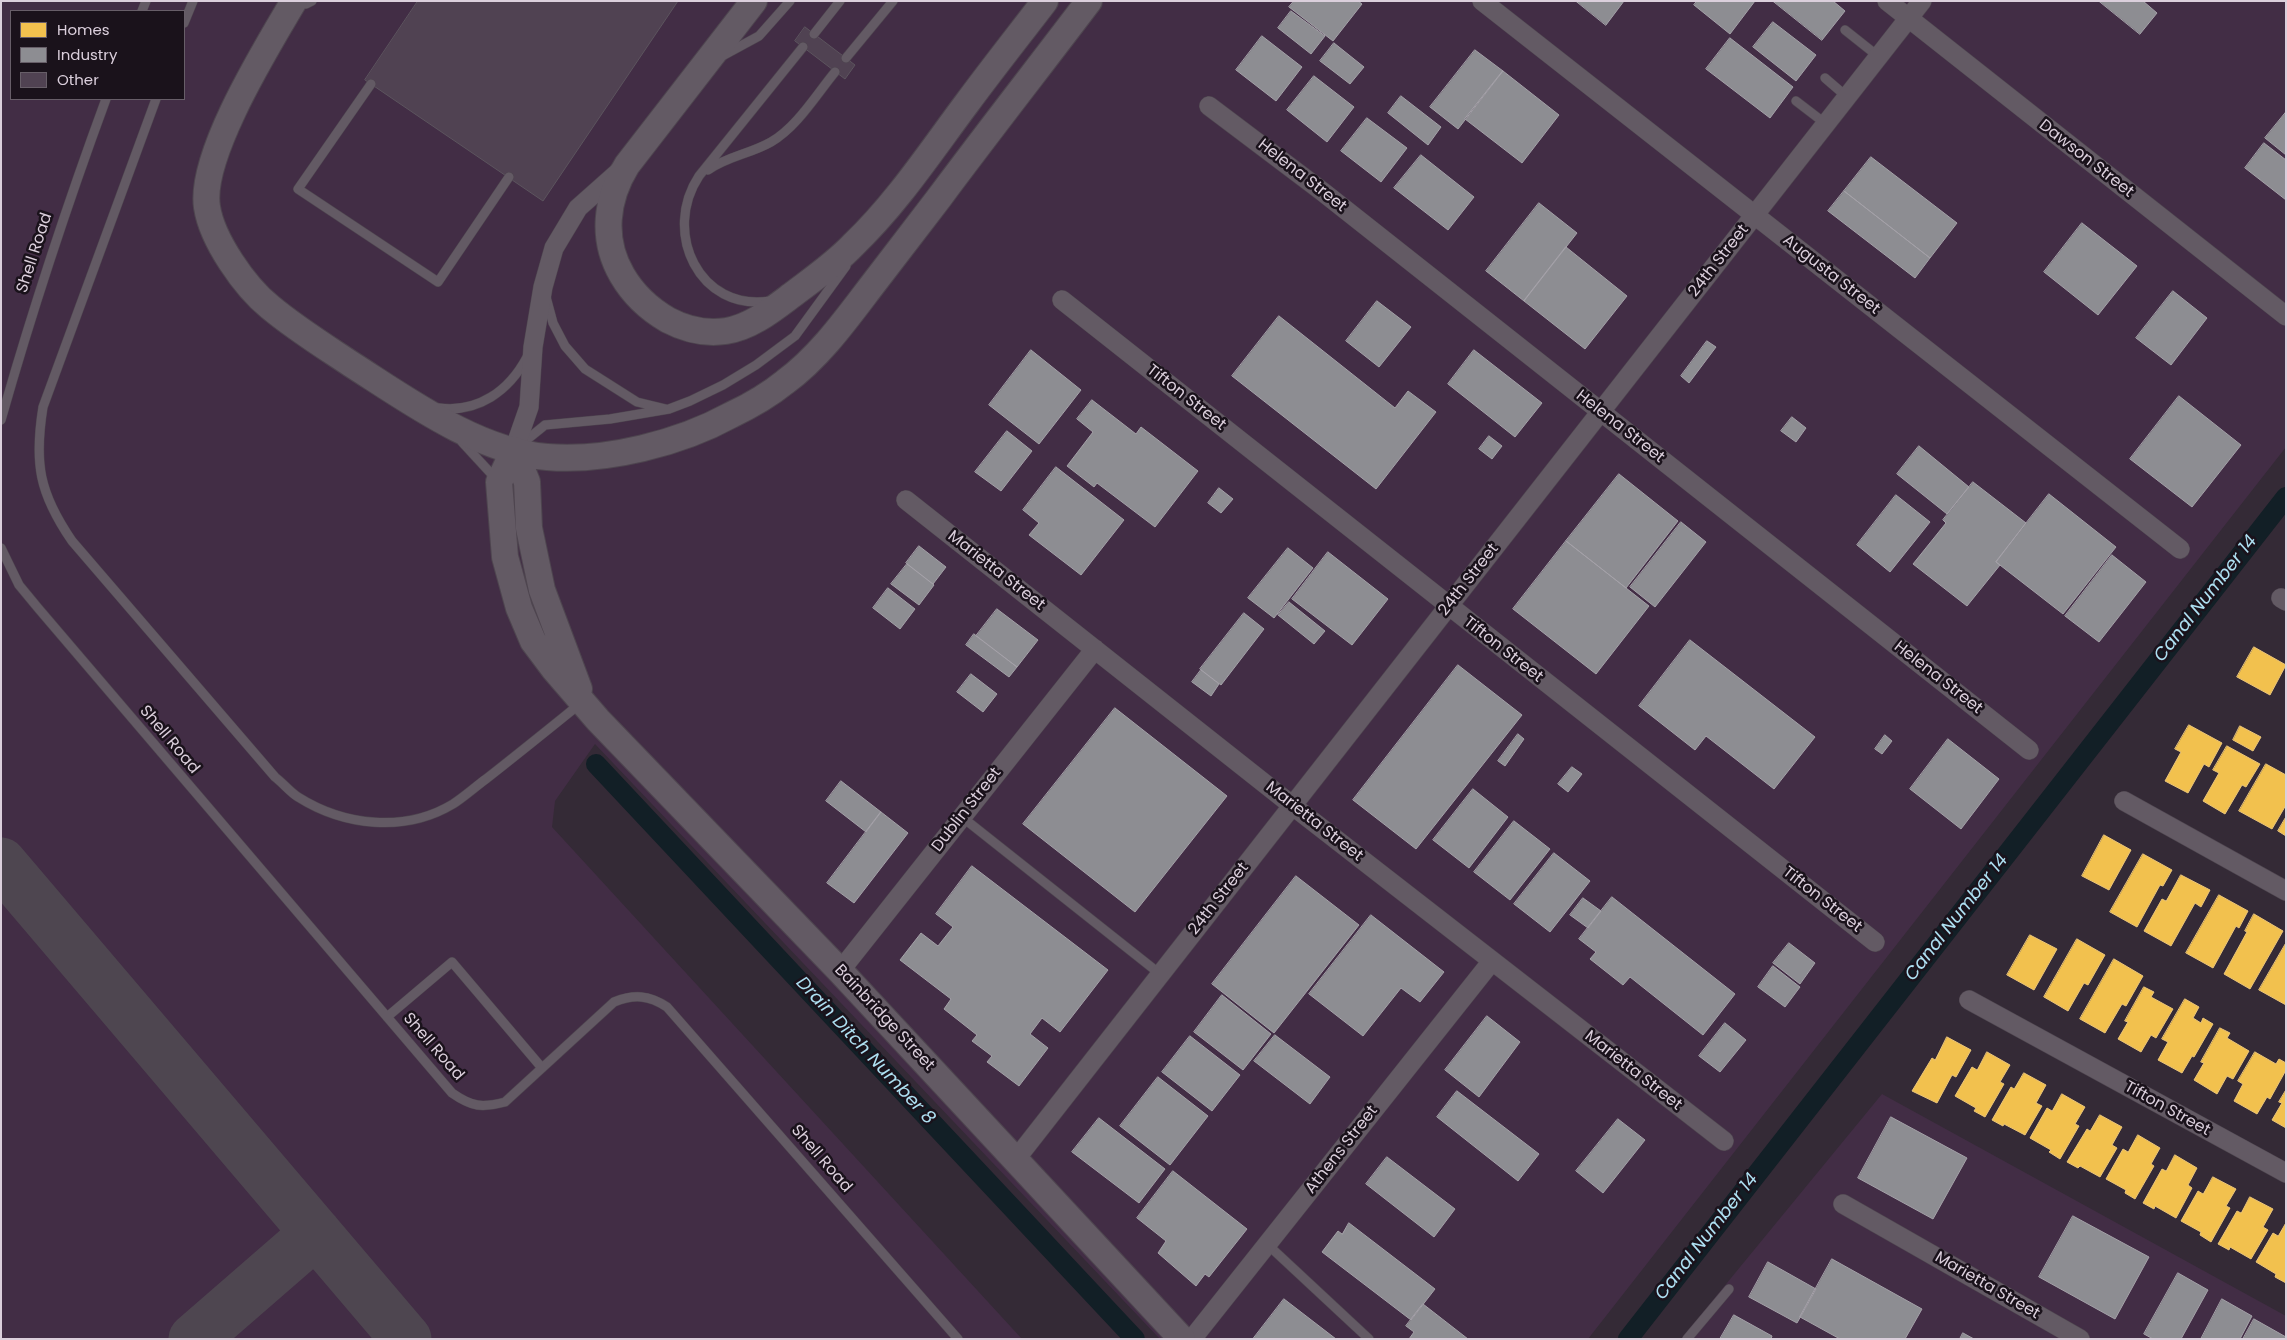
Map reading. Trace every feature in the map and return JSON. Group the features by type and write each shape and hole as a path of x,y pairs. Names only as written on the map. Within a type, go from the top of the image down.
{"main road":[{"path":"754,1 738,13 704,66 628,165 614,190 611,203 609,242 613,258 622,275 633,292 649,307 683,327 725,331 744,326 767,314 838,259 880,217 1045,1"},
{"path":"305,2 267,47 226,126 209,175 207,207 218,239 241,278 269,307 409,402 443,421 488,441 514,450 548,457 568,458 610,454 645,447 679,437 729,417 786,382 803,367 849,316 1089,1"},
{"path":"498,482 514,450"},
{"name":"Bainbridge Street","path":"514,450 527,482 529,594"},
{"name":"Bainbridge Street","path":"498,482 506,557 529,594 583,701 598,720 840,971 1182,1339"}],"street":[{"name":"Augusta Street","path":"1482,1 2180,549"},
{"name":"Dawson Street","path":"1887,1 2286,316"},
{"name":"24th Street","path":"1016,1159 1922,1"},
{"name":"Helena Street","path":"1209,106 1323,192 2029,750"},
{"path":"514,450 528,407 533,347 543,287 554,248 578,208 596,190 628,165"},
{"name":"Tifton Street","path":"1062,300 1875,942"},
{"name":"Marietta Street","path":"906,500 1492,962 1724,1141"},
{"name":"Dublin Street","path":"840,971 1094,649"},
{"path":"2124,801 2286,891"},
{"name":"Athens Street","path":"1192,1339 1492,962"},
{"name":"Tifton Street","path":"1970,1000 2286,1174"},
{"name":"Marietta Street","path":"1843,1204 2080,1339"}],"lane":[{"path":"185,21 193,1"},
{"path":"704,66 759,36 790,1"},
{"path":"814,34 840,1"},
{"path":"846,58 893,1"},
{"path":"1845,30 1879,57"},
{"path":"796,292 775,300 760,303 744,302 729,296 713,286 702,275 685,244 683,226 688,196 699,176 803,47"},
{"path":"699,176 726,159 761,147 782,134 835,72"},
{"path":"1825,78 1848,96"},
{"path":"371,84 298,189 438,282 509,177"},
{"name":"Shell Road","path":"1,420 37,296 69,198 106,100"},
{"path":"156,100 43,407 38,438 38,460 44,490 58,520 72,541 276,777 296,796 315,806 344,817 371,824 391,823 425,816 452,804 513,758 583,701"},
{"path":"1796,101 1826,124"},
{"path":"514,450 545,425 610,419 669,409 690,402 756,365 795,336 880,217"},
{"path":"543,287 553,323 565,346 585,369 637,402 669,409"},
{"path":"409,402 452,410 478,404 493,396 511,380 522,368 533,347"},
{"path":"443,421 498,482"},
{"name":"Shell Road","path":"1,548 19,585 38,608 452,1093 467,1104 486,1107 505,1102 614,1002 629,996 646,997 667,1007 958,1339"},
{"path":"962,817 1160,974"},
{"path":"387,1017 452,962 542,1068"},
{"path":"1267,1244 1369,1339"},
{"path":"1687,1339 1729,1289"}],"shaded area":[{"path":"1,1 2286,1 2286,447 1588,1339 1160,1339 595,744 555,801 552,827 1022,1339 1,1339"},
{"path":"1882,1094 2286,1316 2286,1339 1681,1339"}],"building: Homes":[{"path":"2254,647 2286,665 2270,695 2237,677"},
{"path":"2189,725 2222,743 2209,767 2204,764 2188,793 2165,781 2181,752 2175,749"},
{"path":"2240,726 2261,737 2253,751 2233,740"},
{"path":"2227,746 2260,764 2246,787 2242,785 2225,814 2203,801 2219,773 2213,770"},
{"path":"2266,764 2286,775 2286,805 2272,829 2239,811"},
{"path":"2286,817 2286,836 2278,831"},
{"path":"2104,835 2131,850 2109,890 2082,876"},
{"path":"2143,854 2172,870 2163,886 2160,885 2137,927 2110,912"},
{"path":"2181,875 2210,890 2201,907 2195,903 2171,946 2144,931 2162,899 2166,901"},
{"path":"2219,895 2248,911 2239,928 2236,926 2213,968 2186,953"},
{"path":"2254,914 2283,931 2250,989 2224,974 2247,932 2245,931"},
{"path":"2030,935 2057,949 2034,990 2007,975"},
{"path":"2077,939 2105,955 2088,985 2084,983 2068,1011 2044,997"},
{"path":"2286,943 2286,1005 2259,990"},
{"path":"2114,959 2143,976 2126,1006 2122,1004 2105,1033 2080,1019"},
{"path":"2144,987 2154,992 2151,997 2173,1009 2156,1038 2151,1035 2141,1052 2118,1039 2128,1022 2125,1021"},
{"path":"2185,999 2199,1007 2193,1018 2201,1023 2203,1018 2213,1024 2194,1057 2192,1056 2182,1073 2158,1060 2168,1042 2162,1039"},
{"path":"2220,1028 2230,1033 2227,1038 2249,1051 2233,1079 2227,1076 2217,1094 2194,1080 2204,1063 2201,1062"},
{"path":"1947,1037 1971,1050 1956,1077 1952,1075 1937,1103 1912,1091 1932,1058 1935,1060"},
{"path":"1987,1052 2010,1065 2000,1082 2004,1084 1985,1117 1974,1111 1976,1108 1955,1096 1972,1067 1977,1070"},
{"path":"2255,1052 2276,1064 2279,1059 2286,1063 2286,1070 2270,1099 2267,1097 2257,1114 2234,1101 2243,1084 2238,1081"},
{"path":"2024,1073 2046,1085 2036,1103 2042,1106 2025,1135 1992,1120 2011,1087 2014,1089"},
{"path":"2286,1090 2286,1128 2272,1120 2282,1103 2279,1102"},
{"path":"2062,1094 2085,1107 2075,1124 2079,1126 2060,1159 2049,1152 2051,1150 2030,1138 2047,1108 2052,1111"},
{"path":"2100,1115 2122,1127 2112,1145 2117,1148 2100,1177 2080,1166 2078,1168 2067,1162 2087,1129 2090,1131"},
{"path":"2138,1135 2160,1148 2151,1164 2154,1166 2135,1199 2125,1193 2126,1190 2106,1179 2123,1149 2128,1152"},
{"path":"2175,1155 2197,1168 2188,1185 2192,1188 2176,1218 2155,1206 2154,1209 2143,1203 2162,1169 2166,1171"},
{"path":"2213,1177 2236,1189 2226,1206 2230,1208 2211,1242 2200,1235 2201,1232 2181,1221 2198,1191 2203,1194"},
{"path":"2250,1197 2273,1209 2263,1227 2268,1230 2251,1259 2230,1247 2229,1250 2218,1244 2237,1211 2241,1213"},
{"path":"2286,1223 2286,1283 2275,1277 2276,1274 2256,1262 2273,1233 2278,1236"}],"building: Industry":[{"path":"1294,1 1358,1 1362,4 1333,41 1289,7"},
{"path":"1576,1 1624,1 1606,25"},
{"path":"1697,1 1755,1 1730,34 1694,5"},
{"path":"1773,1 1833,1 1845,11 1822,40"},
{"path":"2099,1 2143,1 2157,13 2140,34"},
{"path":"1291,11 1325,36 1311,54 1278,28"},
{"path":"1773,22 1816,55 1796,81 1753,47"},
{"path":"1262,36 1302,67 1276,101 1236,70"},
{"path":"1730,38 1793,87 1770,118 1706,69"},
{"path":"1334,43 1364,67 1350,84 1320,61"},
{"path":"1475,50 1503,71 1458,129 1430,107"},
{"path":"1503,71 1559,115 1522,163 1465,119"},
{"path":"1314,76 1354,107 1327,142 1287,110"},
{"path":"1401,96 1441,127 1428,145 1388,113"},
{"path":"2286,112 2286,155 2265,138"},
{"path":"1367,118 1407,148 1381,182 1341,151"},
{"path":"2264,143 2286,160 2286,200 2245,168"},
{"path":"1421,155 1474,197 1448,230 1394,188"},
{"path":"1871,157 1957,223 1930,258 1844,191"},
{"path":"1844,191 1930,258 1915,278 1828,211"},
{"path":"1539,203 1577,233 1524,301 1486,271"},
{"path":"2082,223 2137,266 2098,315 2044,272"},
{"path":"1566,247 1627,296 1585,349 1524,301"},
{"path":"2173,291 2207,318 2171,365 2136,338"},
{"path":"1377,301 1411,327 1379,367 1346,341"},
{"path":"1279,316 1395,408 1408,391 1436,412 1376,489 1232,376"},
{"path":"1707,341 1716,347 1689,383 1681,376"},
{"path":"1031,350 1081,390 1039,444 989,405"},
{"path":"1474,350 1542,403 1515,437 1448,384"},
{"path":"2179,396 2241,445 2192,507 2130,459"},
{"path":"1092,400 1136,434 1141,427 1198,471 1155,527 1097,483 1094,487 1067,466 1093,432 1077,419"},
{"path":"1792,417 1806,428 1796,442 1781,431"},
{"path":"1007,431 1032,451 1001,491 975,472"},
{"path":"1489,436 1502,446 1492,459 1479,449"},
{"path":"1919,446 1969,487 1947,514 1897,474"},
{"path":"1056,467 1124,520 1081,575 1029,535 1039,523 1023,510"},
{"path":"1619,474 1678,521 1626,588 1566,541"},
{"path":"1973,482 2026,523 1996,562 2000,565 1967,606 1913,564 1946,523 1943,520"},
{"path":"1219,488 1233,499 1221,513 1208,503"},
{"path":"2049,494 2116,547 2063,614 1996,562"},
{"path":"1896,495 1930,522 1890,572 1857,545"},
{"path":"1681,522 1706,542 1655,607 1630,587"},
{"path":"1566,541 1649,606 1596,674 1513,609"},
{"path":"919,546 946,567 933,584 906,563"},
{"path":"1288,548 1313,568 1274,618 1248,598"},
{"path":"1328,552 1388,599 1352,645 1292,599"},
{"path":"2112,555 2146,582 2099,642 2065,616"},
{"path":"907,564 934,585 919,605 891,584"},
{"path":"888,588 915,609 900,629 873,608"},
{"path":"1289,602 1325,631 1314,644 1278,615"},
{"path":"997,609 1038,640 1017,667 976,636"},
{"path":"1244,613 1264,629 1221,685 1200,669"},
{"path":"974,634 1017,667 1009,677 966,645"},
{"path":"1690,640 1815,737 1774,789 1706,736 1695,750 1639,706"},
{"path":"1458,665 1522,715 1416,849 1353,800"},
{"path":"1201,670 1219,684 1211,696 1192,682"},
{"path":"971,674 997,694 983,712 957,692"},
{"path":"1115,708 1227,796 1135,912 1023,824"},
{"path":"1518,734 1524,739 1505,766 1498,761"},
{"path":"1885,735 1892,741 1882,754 1875,749"},
{"path":"1948,739 1999,779 1961,829 1910,789"},
{"path":"1572,767 1582,774 1568,792 1558,784"},
{"path":"841,781 881,812 866,832 826,801"},
{"path":"1473,789 1508,817 1469,868 1433,840"},
{"path":"881,812 908,833 854,903 827,883"},
{"path":"1514,821 1550,849 1510,900 1474,872"},
{"path":"1554,853 1590,881 1550,932 1514,904"},
{"path":"972,866 1108,970 1060,1032 1042,1018 1030,1034 1048,1048 1019,1086 987,1062 992,1056 972,1041 977,1035 944,1009 951,999 900,960 921,933 938,946 953,927 936,914"},
{"path":"1296,876 1359,925 1274,1033 1212,984"},
{"path":"1612,897 1735,994 1703,1035 1630,977 1623,985 1590,959 1596,952 1579,939"},
{"path":"1583,898 1601,911 1588,928 1570,915"},
{"path":"1371,915 1444,972 1420,1002 1401,988 1363,1036 1309,994"},
{"path":"1789,943 1815,963 1800,984 1773,963"},
{"path":"1773,966 1800,987 1785,1007 1758,987"},
{"path":"1222,995 1271,1034 1243,1070 1194,1032"},
{"path":"1487,1016 1520,1042 1479,1097 1445,1070"},
{"path":"1725,1023 1746,1040 1720,1072 1699,1056"},
{"path":"1275,1035 1330,1077 1310,1104 1254,1061"},
{"path":"1190,1036 1240,1075 1212,1111 1162,1072"},
{"path":"1158,1077 1208,1116 1170,1165 1120,1126"},
{"path":"1457,1091 1539,1154 1518,1181 1437,1117"},
{"path":"1891,1117 1967,1158 1933,1219 1858,1178"},
{"path":"1099,1118 1165,1169 1139,1203 1072,1152"},
{"path":"1618,1119 1645,1140 1603,1193 1576,1171"},
{"path":"1387,1157 1455,1209 1434,1237 1366,1184"},
{"path":"1173,1171 1247,1229 1209,1277 1205,1274 1196,1286 1158,1253 1166,1241 1137,1218"},
{"path":"2073,1216 2149,1257 2115,1319 2039,1277"},
{"path":"1349,1223 1435,1289 1411,1320 1322,1252 1338,1231 1342,1234"},
{"path":"1832,1259 1922,1309 1905,1339 1840,1339 1800,1317"},
{"path":"1768,1262 1816,1289 1797,1323 1749,1297"},
{"path":"2178,1273 2208,1290 2181,1339 2153,1339 2144,1334"},
{"path":"1284,1299 1336,1339 1253,1339"},
{"path":"2222,1299 2252,1316 2240,1339 2201,1339"},
{"path":"1423,1304 1468,1339 1409,1339 1414,1332 1406,1326"},
{"path":"1734,1315 1772,1336 1771,1339 1720,1339"},
{"path":"2254,1319 2286,1337 2286,1339 2243,1339"},
{"path":"1963,1333 1974,1339 1960,1339"}],"building: Other":[{"path":"418,1 678,1 543,201 365,80"},
{"path":"805,27 855,65 845,79 795,41"}],"waterway":[{"name":"Canal Number 14","path":"1628,1339 2286,497"},
{"name":"Drain Ditch Number 8","path":"596,764 1135,1339"}],"taxiway":[{"path":"1,863 406,1339"},
{"path":"194,1339 316,1233"}]}
